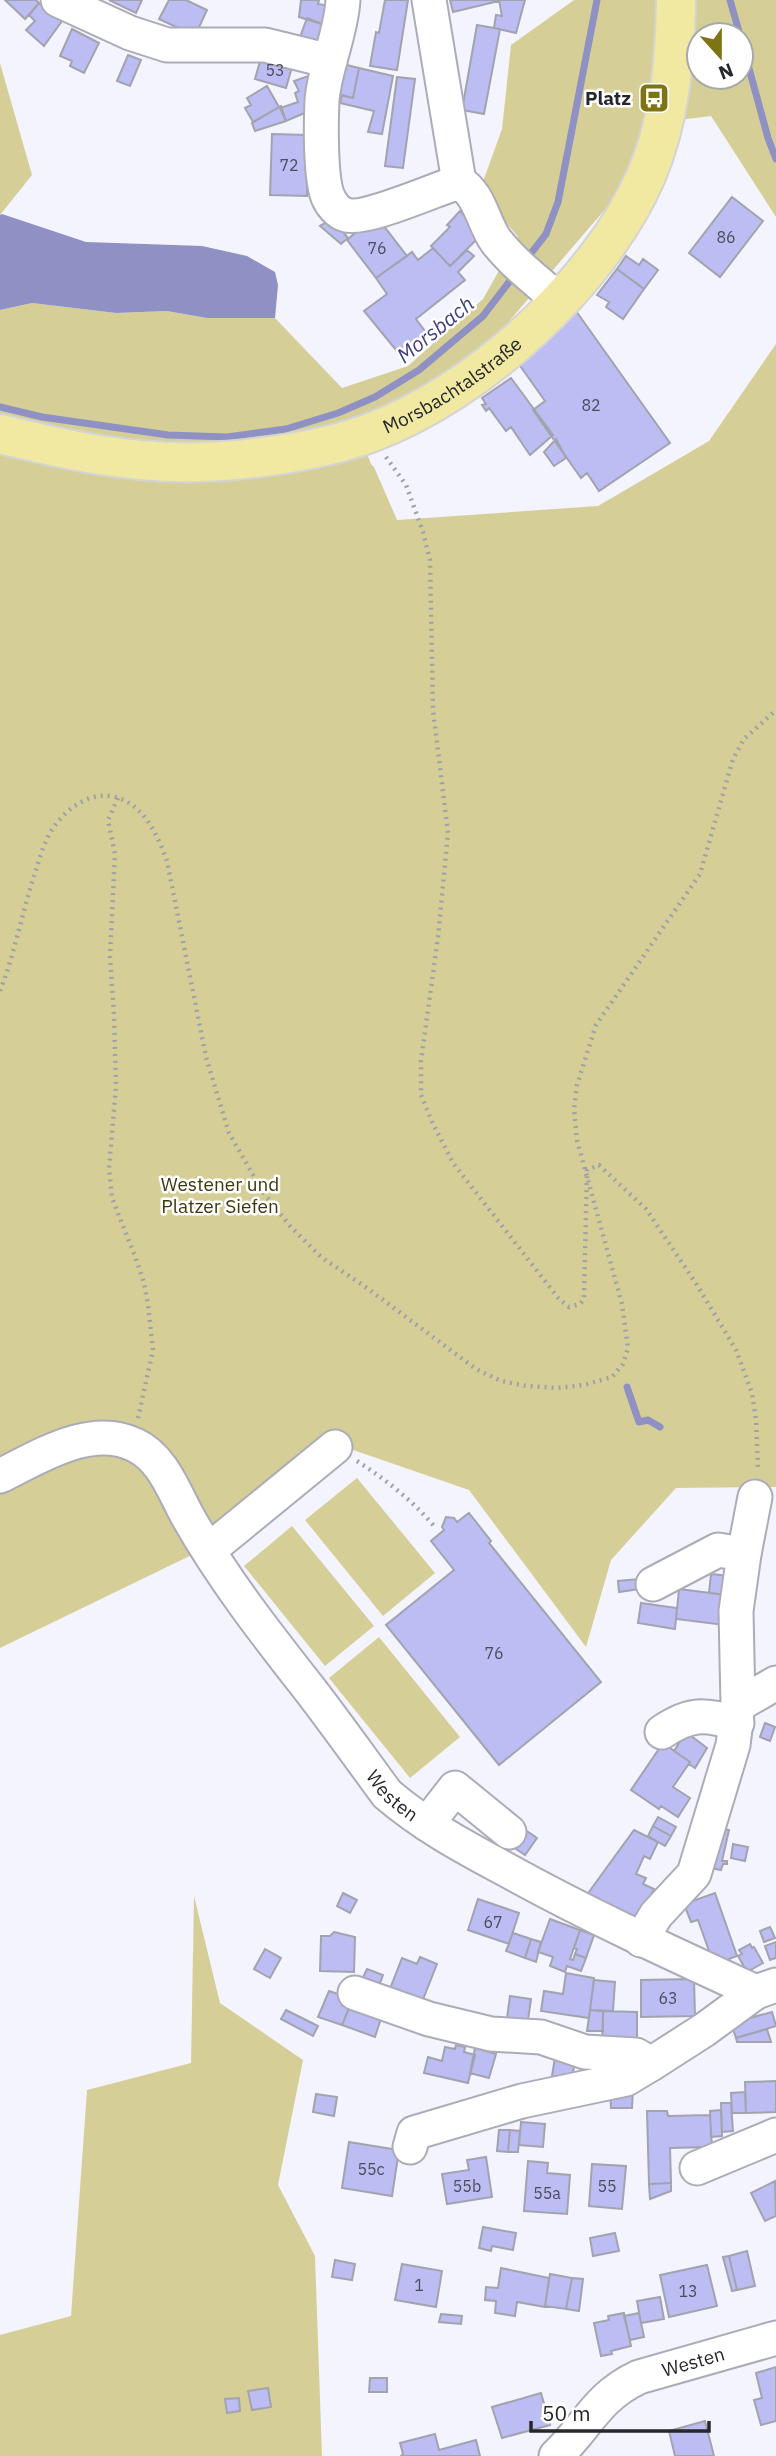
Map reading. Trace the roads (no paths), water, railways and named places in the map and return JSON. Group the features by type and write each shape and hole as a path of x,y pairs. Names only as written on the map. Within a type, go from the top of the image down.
{"main road":[{"name":"Morsbachtalstraße","path":"0,434 123,458 200,462 305,449 369,433 431,403 484,368 527,333 535,280 596,260 622,221 647,175 670,94 677,0"}],"street":[{"path":"343,0 339,32 322,100 324,176 327,196 334,207 346,215 364,215 459,182"},
{"path":"429,0 459,182 469,188 495,239 535,280"},
{"path":"64,2 130,33 167,45 265,45 330,61"},
{"name":"Westen","path":"0,1476 74,1442 98,1437 133,1443 148,1453 168,1478 188,1518 245,1606 387,1794 427,1824 545,1892 641,1940 766,1988"},
{"path":"213,1558 335,1447"},
{"path":"641,1940 656,1915 694,1874 733,1745 737,1714 736,1611 755,1497"},
{"path":"653,1584 718,1550 744,1553"},
{"path":"709,1762 723,1733 737,1714 776,1683"},
{"path":"662,1732 680,1720 737,1714"},
{"path":"427,1824 455,1788 509,1832"},
{"name":"Westen","path":"410,2147 414,2133 522,2101 626,2079 766,1988"},
{"path":"355,1993 429,2019 491,2034 541,2037 585,2052 636,2055 652,2064"},
{"path":"697,2168 776,2135"},
{"name":"Westen","path":"556,2456 613,2391 626,2383 776,2338"}],"water":[{"path":"2,214 86,242 202,246 247,256 275,272 278,285 275,318 207,318 167,311 116,313 32,303 0,310"}],"waterway":[{"name":"Morsbach","path":"525,261 546,234 558,202 597,0"},
{"path":"730,0 736,21"},
{"path":"755,90 776,159"},
{"name":"Morsbach","path":"0,407 42,417 168,435 227,437 286,429 338,413 375,397 419,370 483,316 516,273"},
{"path":"627,1387 639,1422 648,1420 660,1427"}],"place":[{"name":"Platz","path":"654,98"}],"park label":[{"name":"Westener und Platzer Siefen","path":"220,1195"}]}
